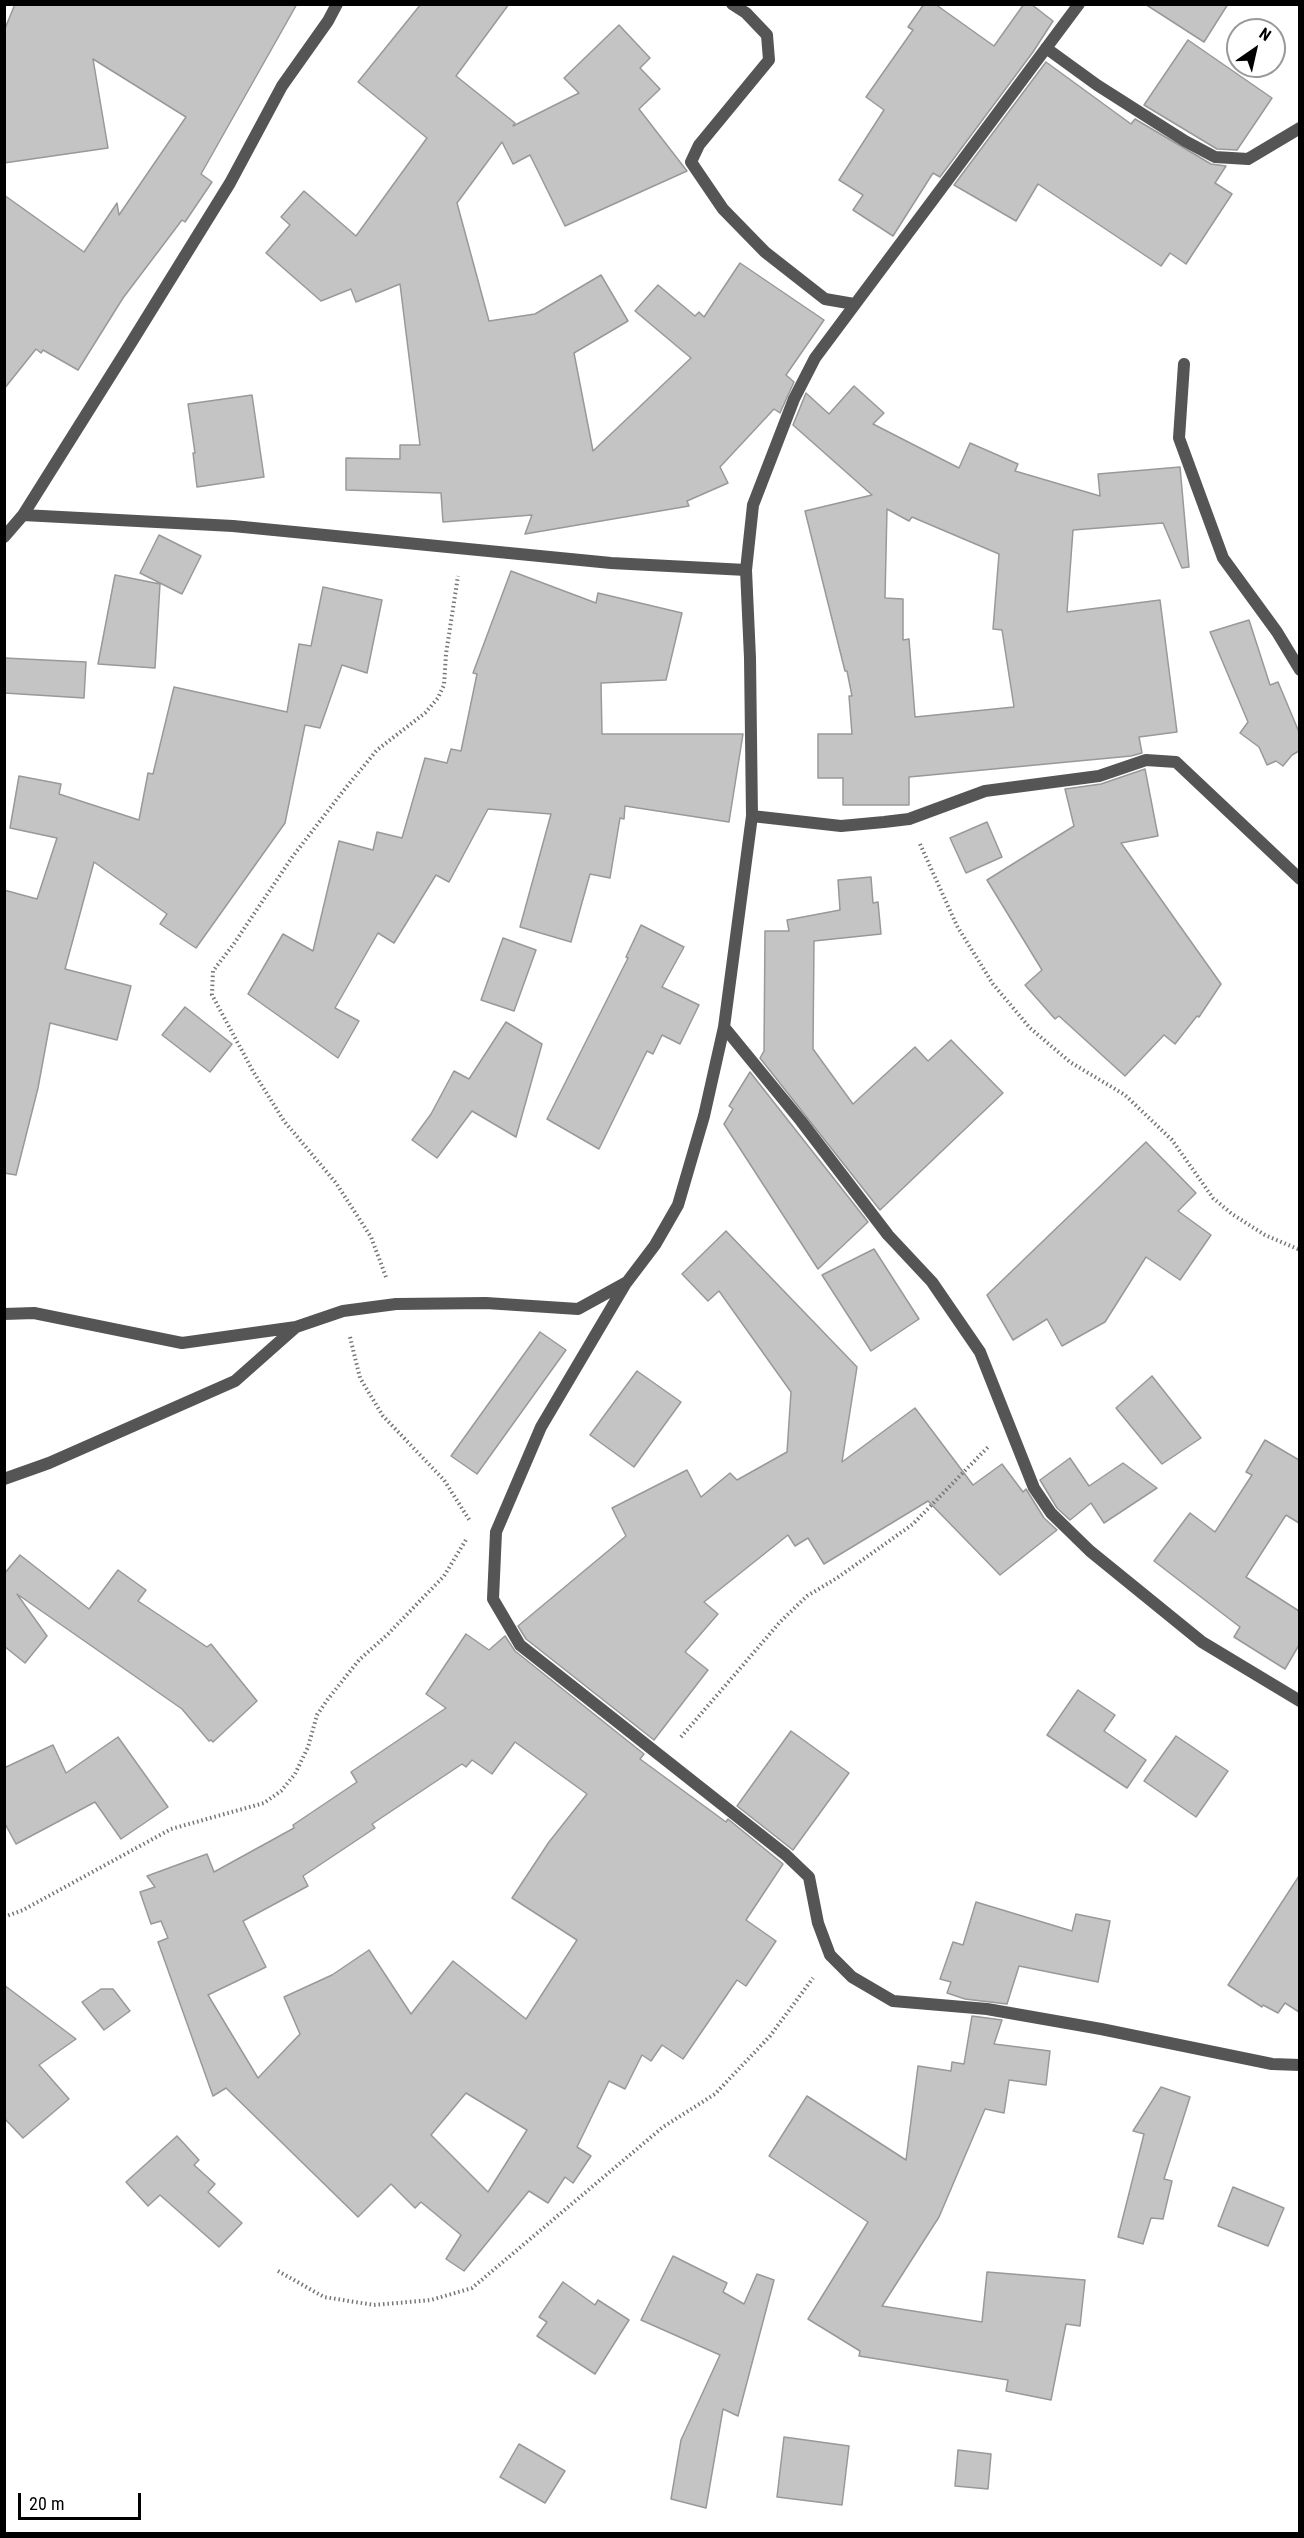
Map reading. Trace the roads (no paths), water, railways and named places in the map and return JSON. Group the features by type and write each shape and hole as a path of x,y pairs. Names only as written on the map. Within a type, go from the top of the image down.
{"street":[{"path":"4,537 23,515 230,183 282,86 328,21 337,4"},
{"path":"732,4 746,13 767,35 769,60 699,145 691,162 723,209 765,252 825,299 854,304"},
{"path":"1079,4 815,358 794,399 753,505 746,570 750,658 752,816 724,1027 704,1116 678,1205 655,1245 627,1282 542,1427 496,1532 493,1599 520,1645 786,1855 809,1877 818,1923 830,1955 852,1977 893,2001 987,2009 1101,2029 1272,2064 1299,2065"},
{"path":"1046,48 1107,91 1185,141 1215,157 1248,159 1299,128"},
{"path":"1184,364 1179,438 1223,558 1277,632 1299,670"},
{"path":"23,515 233,526 610,563 746,570"},
{"path":"752,816 841,826 909,819 985,791 1099,776 1146,760 1176,762 1299,879"},
{"path":"724,1027 801,1121 888,1235 932,1282 980,1352 1034,1488 1051,1513 1090,1551 1202,1642 1299,1701"},
{"path":"4,1314 34,1313 182,1343 297,1326 343,1311 396,1304 486,1303 578,1309 627,1282"},
{"path":"4,1479 49,1463 235,1381 297,1326"}]}
